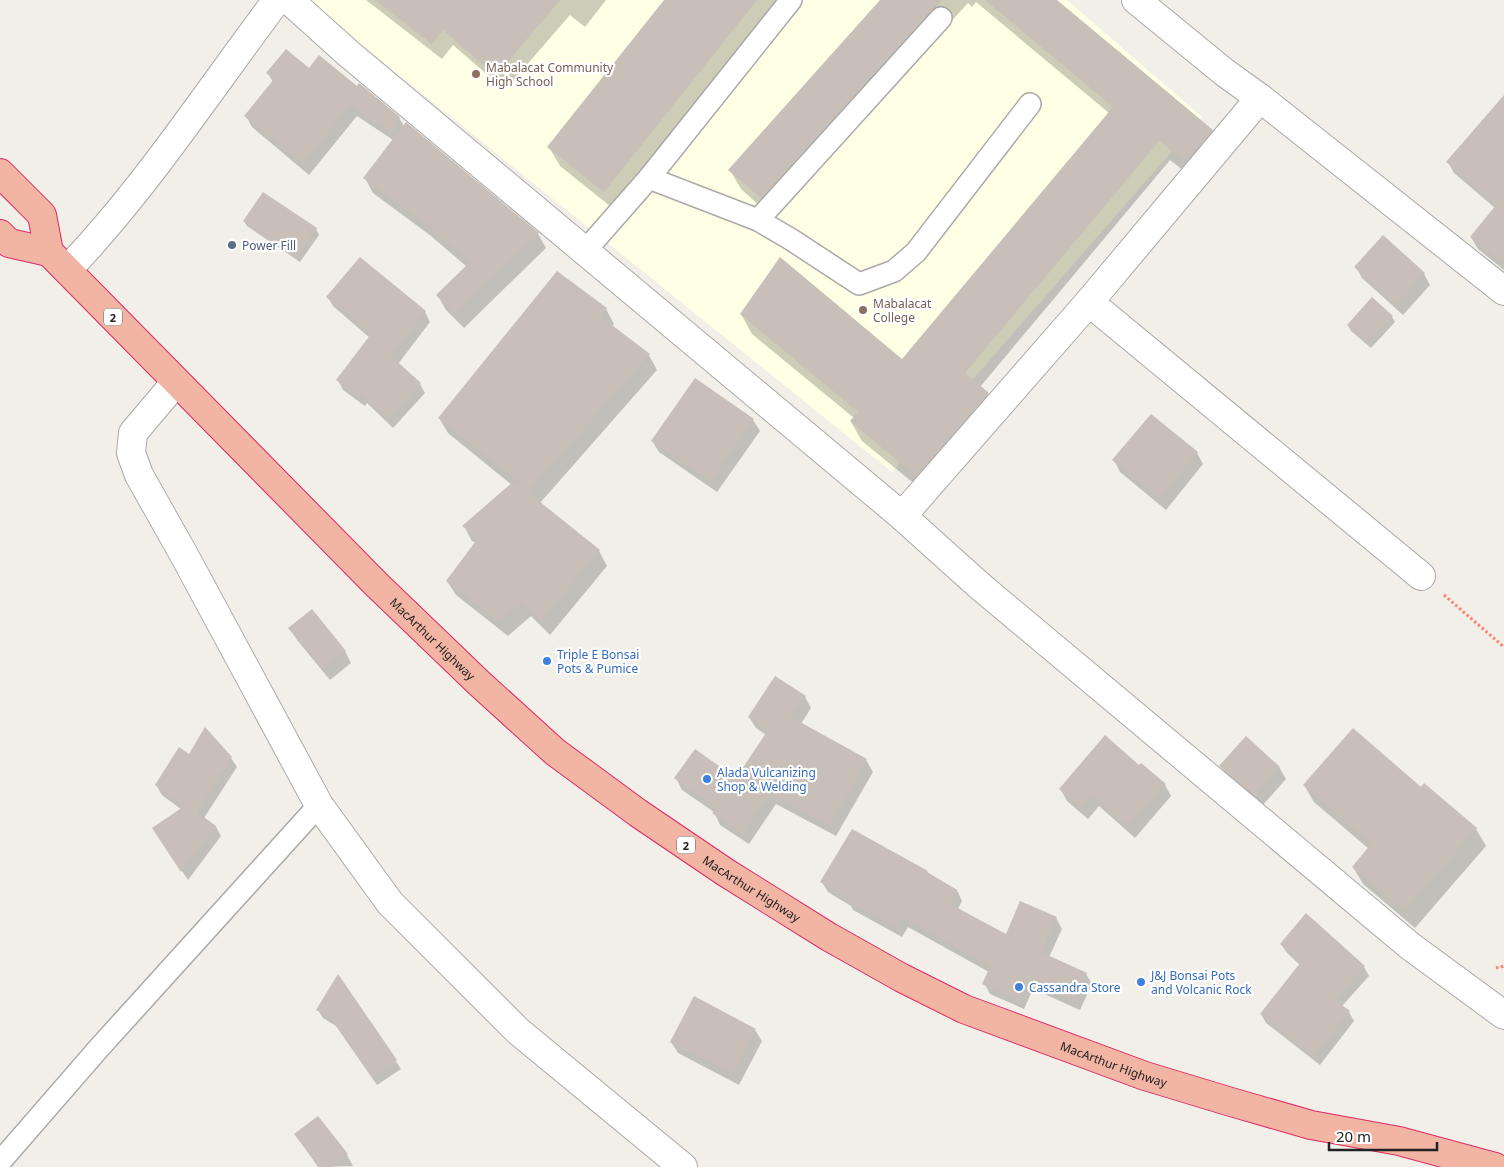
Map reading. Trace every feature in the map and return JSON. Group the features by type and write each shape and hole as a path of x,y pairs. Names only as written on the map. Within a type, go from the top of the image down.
{"highway":[{"path":"0,173 42,214 58,261"},
{"path":"0,234 9,243 58,261"},
{"name":"MacArthur Highway","path":"58,261 377,586 554,752 638,813 725,872 902,978 964,1009 1145,1076 1312,1125 1399,1141 1496,1167"}],"street":[{"path":"58,261 91,246 153,168 277,0"},
{"path":"289,0 349,54 584,252 902,516 981,587 1403,939 1504,1015"},
{"path":"1136,0 1224,72 1260,98 1504,291"},
{"path":"902,516 1088,302 1260,98"},
{"path":"1088,302 1421,576"},
{"path":"176,382 133,433 131,453 139,475 319,805 390,903 403,917 518,1030 683,1167"}],"lane":[{"path":"584,252 649,178 791,0"},
{"path":"758,220 941,18"},
{"path":"649,178 758,220 859,284 894,271 916,252 1030,104"},
{"path":"0,1162 99,1048 319,805"}],"path":[{"path":"1421,576 1504,647"}],"shaded area":[{"name":"Mabalacat College","path":"306,0 1067,0 1202,117 892,472"}],"building":[{"path":"375,0 560,0 496,76 443,30 432,44"},
{"path":"664,0 757,0 604,192 547,147"},
{"path":"880,0 943,0 761,198 728,170"},
{"path":"985,0 1057,0 1213,130 1186,162 1159,141 965,373 989,393 916,476 850,421 858,412 740,314 780,257 902,359 1113,107"},
{"path":"286,49 309,68 319,55 357,86 359,83 400,117 391,133 350,106 303,164 244,116 274,79 266,73"},
{"path":"1504,95 1504,265 1470,237 1496,205 1446,162"},
{"path":"406,122 539,233 455,315 436,295 470,262 421,221 363,178"},
{"path":"263,192 317,228 296,258 243,221"},
{"path":"1383,235 1425,273 1396,305 1354,267"},
{"path":"360,257 426,311 391,356 421,383 388,419 361,395 359,397 336,380 371,334 326,297"},
{"path":"557,271 607,308 600,316 650,354 529,491 438,418"},
{"path":"1372,297 1393,316 1367,343 1347,325"},
{"path":"695,378 754,419 711,482 651,441"},
{"path":"1151,414 1198,452 1159,499 1112,460"},
{"path":"514,481 600,550 541,622 522,603 499,622 446,581 478,538 462,526"},
{"path":"312,609 346,651 323,669 288,628"},
{"path":"775,676 806,696 791,717 867,759 830,826 769,794 742,834 712,813 716,808 674,778 695,749 736,778 768,730 748,717"},
{"path":"205,727 232,757 197,812 216,826 181,872 152,828 183,807 155,785 179,747 189,754"},
{"path":"1353,728 1421,787 1424,783 1477,828 1405,912 1352,867 1371,844 1303,785"},
{"path":"1105,735 1139,765 1141,763 1166,784 1128,827 1092,796 1081,808 1059,789"},
{"path":"1246,736 1280,767 1255,796 1219,766"},
{"path":"852,829 928,871 957,890 950,904 1006,934 1020,901 1057,917 1041,952 1087,973 1074,1001 1027,980 1018,1000 982,984 990,967 902,917 896,928 846,900 847,898 820,882"},
{"path":"1306,913 1365,966 1335,1000 1350,1011 1314,1057 1260,1014 1301,962 1280,944"},
{"path":"338,974 397,1060 372,1077 330,1017 316,1010"},
{"path":"694,996 756,1029 732,1074 670,1042"},
{"path":"318,1116 348,1154 331,1167 319,1167 294,1134"}],"place":[{"name":"Mabalacat Community High School","path":"476,74"},
{"name":"Power Fill","path":"232,245"},
{"name":"Mabalacat College","path":"863,310"},
{"name":"Triple E Bonsai Pots & Pumice","path":"547,661"},
{"name":"Alada Vulcanizing Shop & Welding","path":"707,779"},
{"name":"J&J Bonsai Pots and Volcanic Rock","path":"1141,982"},
{"name":"Cassandra Store","path":"1019,987"}]}
